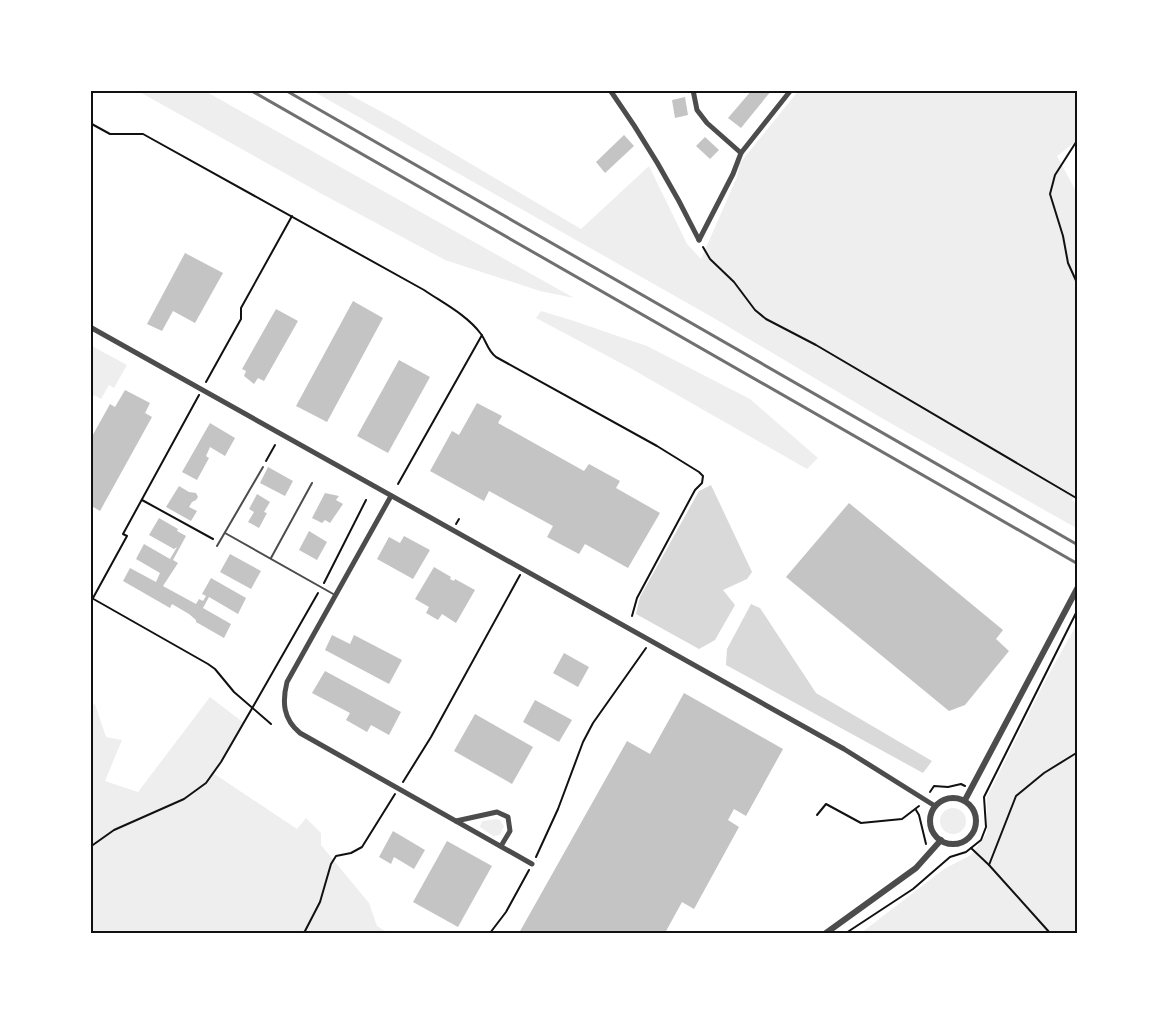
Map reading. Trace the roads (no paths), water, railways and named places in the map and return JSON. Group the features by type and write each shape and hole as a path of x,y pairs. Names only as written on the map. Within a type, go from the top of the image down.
{"street":[{"path":"610,90 654,156 699,240 733,174 741,153 791,90"},
{"path":"693,90 697,110 707,123 741,153"},
{"path":"90,327 844,749 935,806"},
{"path":"391,496 287,682 284,695 285,713 293,728 300,733 532,864"},
{"path":"964,800 1078,587"},
{"path":"949,798 964,800 976,814 974,832 959,843 953,844 941,840 931,825 935,806 949,798"},
{"path":"456,821 497,812 503,814 508,818 510,831 501,846"},
{"path":"826,933 916,868 941,840"}],"lane":[{"path":"218,544 262,467"},
{"path":"271,558 312,483"},
{"path":"225,533 335,596"}],"railway":[{"path":"250,90 1078,564"},
{"path":"285,90 1078,545"}]}
